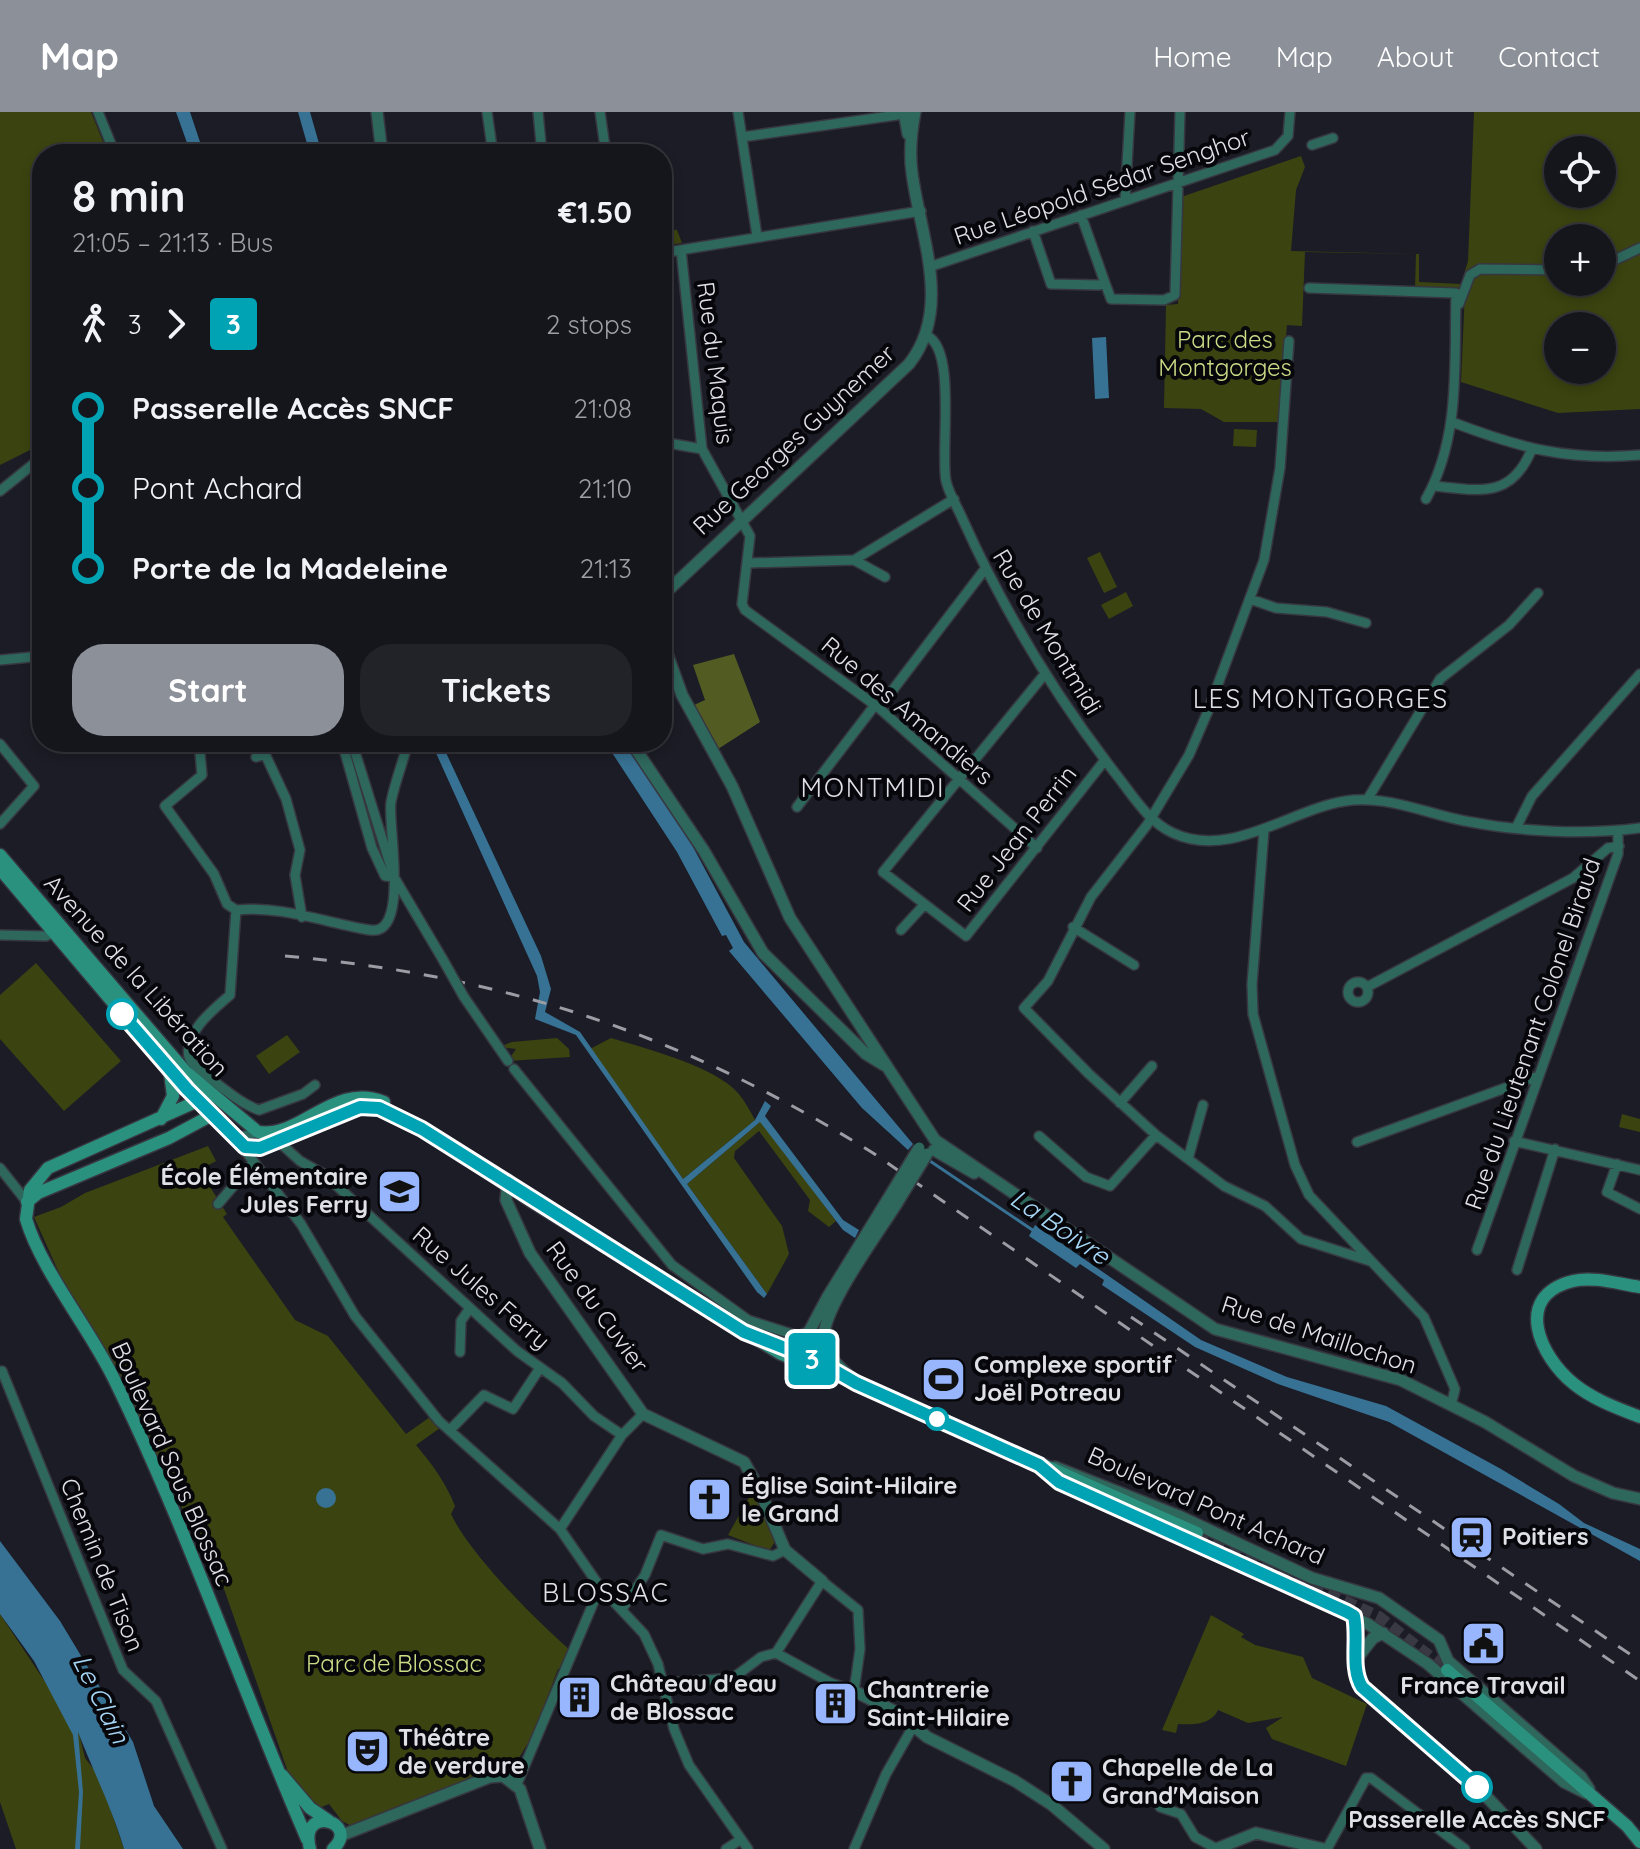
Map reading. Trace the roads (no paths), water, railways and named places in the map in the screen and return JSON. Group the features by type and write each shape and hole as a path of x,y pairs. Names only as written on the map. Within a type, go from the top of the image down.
{"main road":[{"name":"Avenue de la Libération","path":"0,855 57,931 169,1068 209,1100 258,1132"},
{"name":"Avenue de la Libération","path":"0,869 209,1100"},
{"path":"159,1121 167,1113 173,1096 169,1068"},
{"name":"Boulevard Pont Achard","path":"258,1132 281,1129 328,1106 356,1097 369,1097 388,1104 422,1129 744,1332 1197,1533"},
{"path":"27,1202 34,1183 56,1163 209,1100"},
{"path":"27,1202 38,1193 181,1133 209,1100"},
{"path":"209,1100 241,1145"},
{"name":"Boulevard Pont Achard","path":"241,1145 255,1149 360,1107 379,1108 422,1129"},
{"name":"Boulevard Sous Blossac","path":"27,1202 28,1227 114,1378 311,1845"},
{"path":"1640,1287 1592,1280 1560,1285 1540,1307 1537,1330 1546,1353 1574,1384 1597,1399 1640,1417"},
{"name":"Boulevard Pont Achard","path":"744,1332 782,1345 798,1357"},
{"path":"1447,1670 1634,1829 1640,1842"},
{"name":"Boulevard Sous Blossac","path":"269,1751 299,1797 337,1826 338,1844"},
{"name":"Boulevard Sous Blossac","path":"311,1845 314,1825 329,1821"}],"street":[{"path":"98,112 111,144"},
{"path":"377,112 381,144"},
{"path":"487,112 492,144"},
{"path":"538,112 541,144"},
{"path":"600,112 605,144"},
{"path":"738,112 757,236"},
{"path":"1125,200 1130,112"},
{"path":"1081,215 1111,299 1164,300 1175,295 1180,112"},
{"name":"Rue Léopold Sédar Senghor","path":"929,267 1275,150 1285,142 1290,112"},
{"path":"742,137 908,113"},
{"name":"Rue Georges Guynemer","path":"672,586 909,364 927,336 930,319 929,267 913,181 908,113"},
{"path":"1312,145 1333,138"},
{"path":"672,251 921,211"},
{"path":"1033,231 1051,284 1083,286 1105,283"},
{"path":"1616,259 1640,248"},
{"name":"Rue du Maquis","path":"681,250 702,449 742,520"},
{"path":"1455,314 1467,282 1480,269 1544,270"},
{"path":"1309,288 1456,293 1449,443 1426,499"},
{"name":"Rue de Montmidi","path":"927,336 934,341 942,362 946,481 985,569 1044,675 1150,818 1191,840 1264,830 1336,803 1367,800 1516,828 1618,831 1640,828"},
{"path":"1289,341 1275,503 1264,560 1189,755 1150,818 1091,897 1048,981 1024,1008 1120,1103 1188,1159 1240,1196 1265,1206 1301,1239 1370,1261"},
{"path":"1452,422 1531,451 1589,458 1640,451"},
{"path":"672,444 702,449"},
{"path":"1433,486 1493,490 1521,471 1531,451"},
{"path":"0,491 32,465"},
{"path":"749,563 854,560 954,499"},
{"name":"Rue des Amandiers","path":"742,520 750,536 742,604 745,610 877,706 1037,848"},
{"path":"854,560 885,577"},
{"path":"797,807 985,569"},
{"path":"1367,800 1440,679 1509,625 1538,593"},
{"path":"1250,599 1276,608 1327,612 1366,623"},
{"path":"0,660 32,657"},
{"path":"672,668 682,695 732,786 790,918 888,1068 929,1148 805,1337 798,1357"},
{"path":"1516,828 1532,796 1640,674"},
{"path":"957,778 1044,675"},
{"path":"0,744 34,786 0,824"},
{"path":"200,752 202,775 165,806 214,874 227,904 236,910 302,917 375,931 383,929 391,912 394,877 391,799 405,752"},
{"path":"345,752 376,858 385,876 394,877"},
{"path":"355,752 394,877 464,997 511,1065 672,1265 748,1320 805,1337 829,1355 856,1383"},
{"path":"638,752 704,851 742,922 763,953 866,1054 888,1068"},
{"path":"256,757 265,754 286,799 300,850 295,875 302,917"},
{"name":"Rue Jean Perrin","path":"957,778 883,872 966,936 1105,760"},
{"path":"1264,830 1252,984 1253,1014 1303,1185 1424,1317 1455,1389 1451,1405"},
{"name":"Rue du Lieutenant Colonel Biraud","path":"1477,1250 1502,1187 1514,1141 1619,846 1618,831"},
{"path":"1367,987 1573,878 1608,848 1619,846"},
{"path":"901,930 924,905"},
{"path":"236,910 230,995 209,1013 192,1037 188,1055 209,1100 259,1110 284,1103 315,1085"},
{"path":"1073,927 1134,965"},
{"path":"0,935 57,931"},
{"path":"1120,1103 1152,1066"},
{"path":"1357,1142 1538,1076"},
{"path":"1188,1159 1203,1105"},
{"name":"Boulevard Pont Achard","path":"241,1145 244,1136 258,1132"},
{"path":"1039,1136 1086,1177 1110,1186 1156,1135"},
{"name":"Rue Jules Ferry","path":"278,1141 300,1161 325,1175 470,1308 622,1435"},
{"path":"1514,1141 1640,1170"},
{"path":"241,1145 301,1224 355,1316 450,1430 560,1529 600,1587 644,1634 664,1683 674,1729 689,1765 748,1849"},
{"name":"Rue de Maillochon","path":"929,1148 1041,1209 1215,1329 1401,1380 1451,1405 1574,1476 1602,1489 1640,1499"},
{"path":"1517,1270 1555,1149"},
{"path":"218,1204 253,1163"},
{"path":"1617,1164 1607,1192 1640,1209"},
{"path":"0,1168 27,1202"},
{"name":"Rue du Cuvier","path":"507,1183 506,1200 530,1253 643,1414"},
{"path":"829,1355 823,1334 835,1303 893,1201"},
{"path":"782,1345 805,1337 835,1303"},
{"path":"460,1352 461,1321 470,1308"},
{"path":"450,1430 484,1395 513,1409 540,1368"},
{"name":"Chemin de Tison","path":"2,1371 123,1670 156,1701 222,1849"},
{"path":"560,1529 622,1435 643,1414 744,1462 785,1550 848,1598 860,1614 860,1649 854,1691"},
{"name":"Boulevard Pont Achard","path":"1039,1465 1063,1467 1312,1578 1370,1594 1404,1614 1439,1640 1442,1653 1581,1777 1595,1798"},
{"name":"Boulevard Pont Achard","path":"1039,1465 1059,1482 1351,1614 1383,1633 1428,1664 1564,1782 1595,1798"},
{"path":"622,1609 645,1575 661,1535 703,1549 728,1544 773,1556 785,1550"},
{"path":"664,1683 733,1678 761,1657 776,1653 822,1581"},
{"path":"517,1784 600,1587"},
{"path":"1354,1592 1347,1601 1358,1657 1356,1676 1362,1687 1468,1777 1536,1849"},
{"path":"1358,1657 1373,1638 1383,1633"},
{"path":"776,1653 831,1683 854,1691 914,1725 927,1737 1015,1781 1052,1805 1104,1849"},
{"path":"1428,1664 1442,1653"},
{"path":"859,1847 886,1774 914,1725"},
{"path":"338,1844 492,1776 505,1776 517,1784 540,1849"},
{"path":"1160,1807 1181,1814 1191,1832 1211,1848 1234,1847 1256,1833 1325,1849 1366,1778 1371,1778 1465,1849"},
{"path":"726,1849 740,1840"}],"water":[{"path":"176,112 190,112 201,144 187,144"},
{"path":"298,112 310,112 319,144 307,144"},
{"path":"1106,337 1109,398 1095,399 1092,338"},
{"path":"436,752 446,752 541,956 551,989 545,1012 580,1032 683,1179 755,1120 765,1101 771,1106 765,1116 843,1220 859,1230 855,1238 843,1230 760,1122 687,1184 767,1294 764,1298 576,1035 535,1019 540,992 537,976"},
{"path":"612,752 632,752 692,845 744,942 913,1144 908,1150 862,1108 729,951 733,948 726,935 722,936 677,852"},
{"name":"La Boivre","path":"1035,1225 1201,1340 1287,1377 1386,1406 1501,1469 1584,1523 1640,1549 1640,1561 1389,1422 1278,1384 1195,1347 1102,1285 1104,1280 1080,1264 1076,1268 1029,1236"},
{"path":"326,1488 333,1491 336,1498 333,1505 326,1508 319,1505 316,1498 319,1491"},
{"name":"Le Clain","path":"0,1541 60,1621 133,1742 154,1806 183,1849 124,1849 78,1732 83,1792 80,1849 75,1849 79,1792 73,1735 34,1661 0,1614"}],"waterway":[{"name":"La Boivre","path":"927,1159 1034,1231"}],"tunnel":[{"path":"1197,1533 1379,1617 1447,1670"}],"railway":[{"path":"285,956 366,965 519,996 662,1044 802,1111 873,1153 1640,1681"},
{"path":"1131,1317 1640,1661"}],"place":[{"name":"École Élémentaire Jules Ferry","path":"399,1191"},
{"name":"Complexe sportif Joël Potreau","path":"943,1379"},
{"name":"Église Saint-Hilaire le Grand","path":"710,1500"},
{"name":"Poitiers","path":"1471,1537"},
{"name":"France Travail","path":"1483,1644"},
{"name":"Château d'eau de Blossac","path":"579,1698"},
{"name":"Chantrerie Saint-Hilaire","path":"836,1704"},
{"name":"Théâtre de verdure","path":"367,1752"},
{"name":"Chapelle de La Grand'Maison","path":"1071,1782"},
{"name":"Passerelle Accès SNCF","path":"1477,1787"}],"district":[{"name":"LES MONTGORGES","path":"1321,699"},
{"name":"MONTMIDI","path":"873,788"},
{"name":"BLOSSAC","path":"606,1593"}],"park label":[{"name":"Parc des Montgorges","path":"1225,354"},
{"name":"Parc de Blossac","path":"394,1664"}]}
